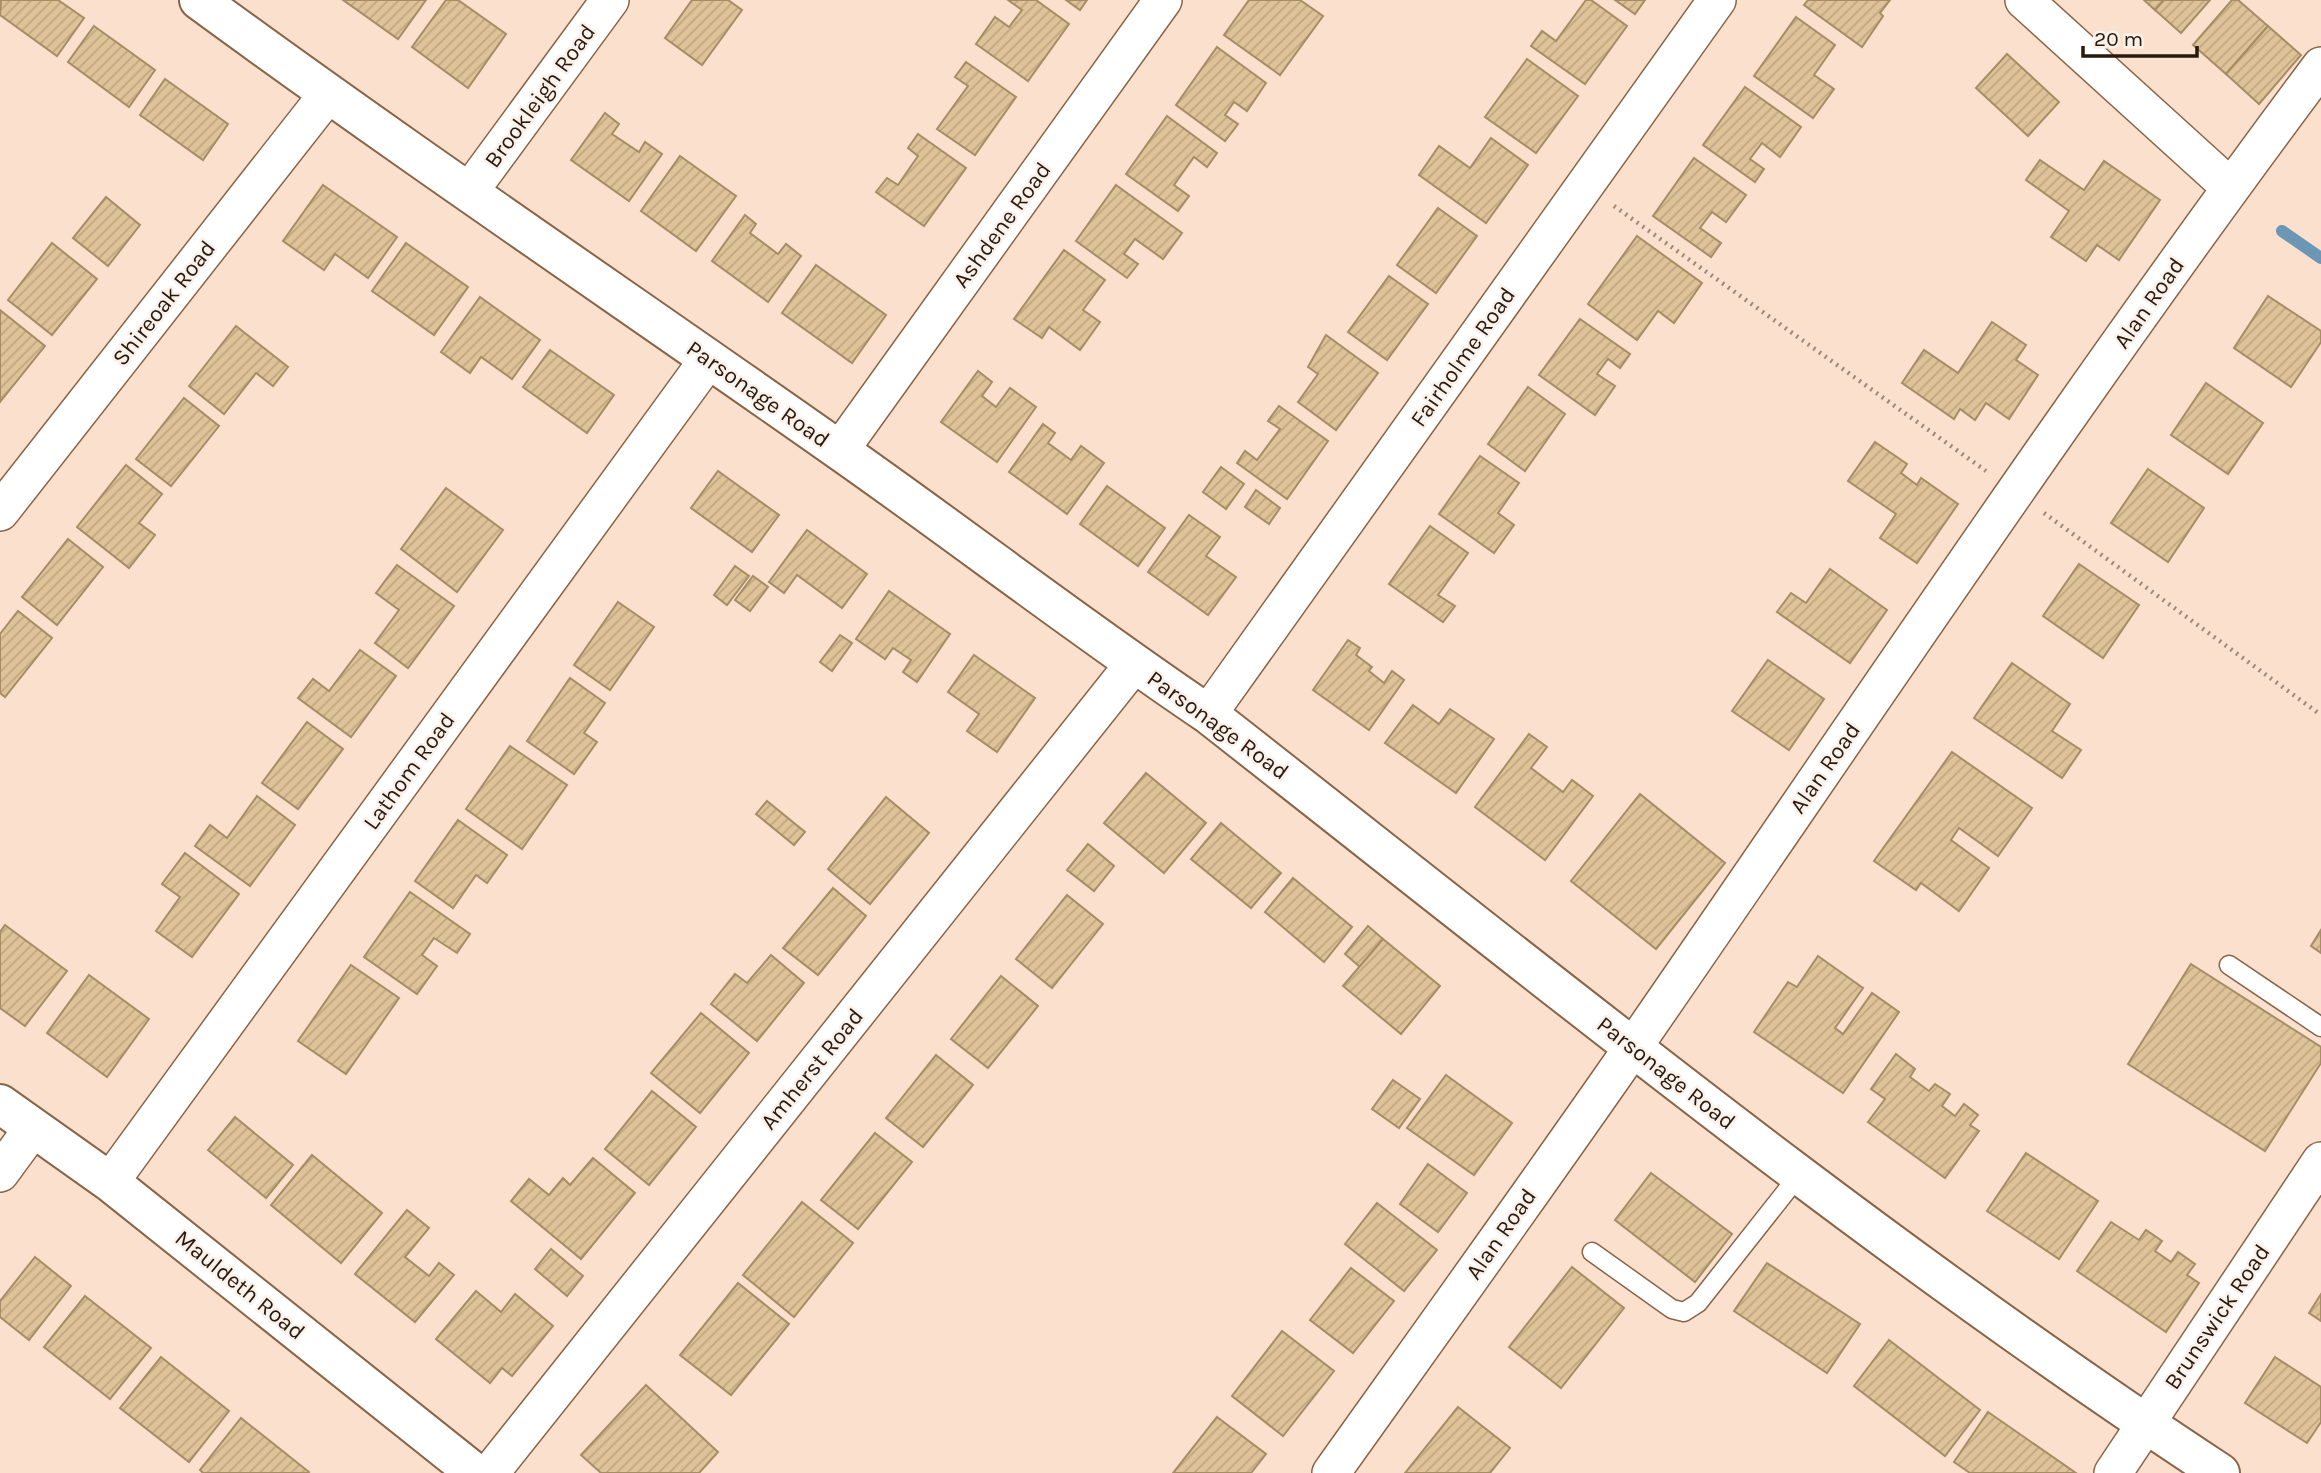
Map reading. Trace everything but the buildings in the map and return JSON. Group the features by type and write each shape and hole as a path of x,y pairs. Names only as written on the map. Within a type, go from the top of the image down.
{"street":[{"name":"Parsonage Road","path":"199,0 328,94 840,450 1134,664 1208,714 1799,1175 2146,1424 2220,1473"},
{"name":"Brookleigh Road","path":"469,192 610,0"},
{"name":"Ashdene Road","path":"840,450 1163,0"},
{"name":"Fairholme Road","path":"1208,714 1717,0"},
{"path":"2024,0 2230,187"},
{"name":"Alan Road","path":"1331,1473 1633,1048 2015,492 2230,187 2321,66"},
{"name":"Shireoak Road","path":"0,512 328,94"},
{"name":"Lathom Road","path":"110,1182 708,360"},
{"name":"Amherst Road","path":"490,1473 1134,664"},
{"name":"Mauldeth Road","path":"0,1104 110,1182 475,1473"},
{"path":"0,1173 33,1128"},
{"name":"Brunswick Road","path":"2113,1473 2321,1161"}],"lane":[{"path":"2229,965 2321,1027"},
{"path":"1592,1252 1672,1309 1684,1312 1698,1303 1799,1175"}],"path":[{"path":"1585,186 2015,492 2321,715"}],"waterway":[{"path":"2282,231 2321,258"}]}
